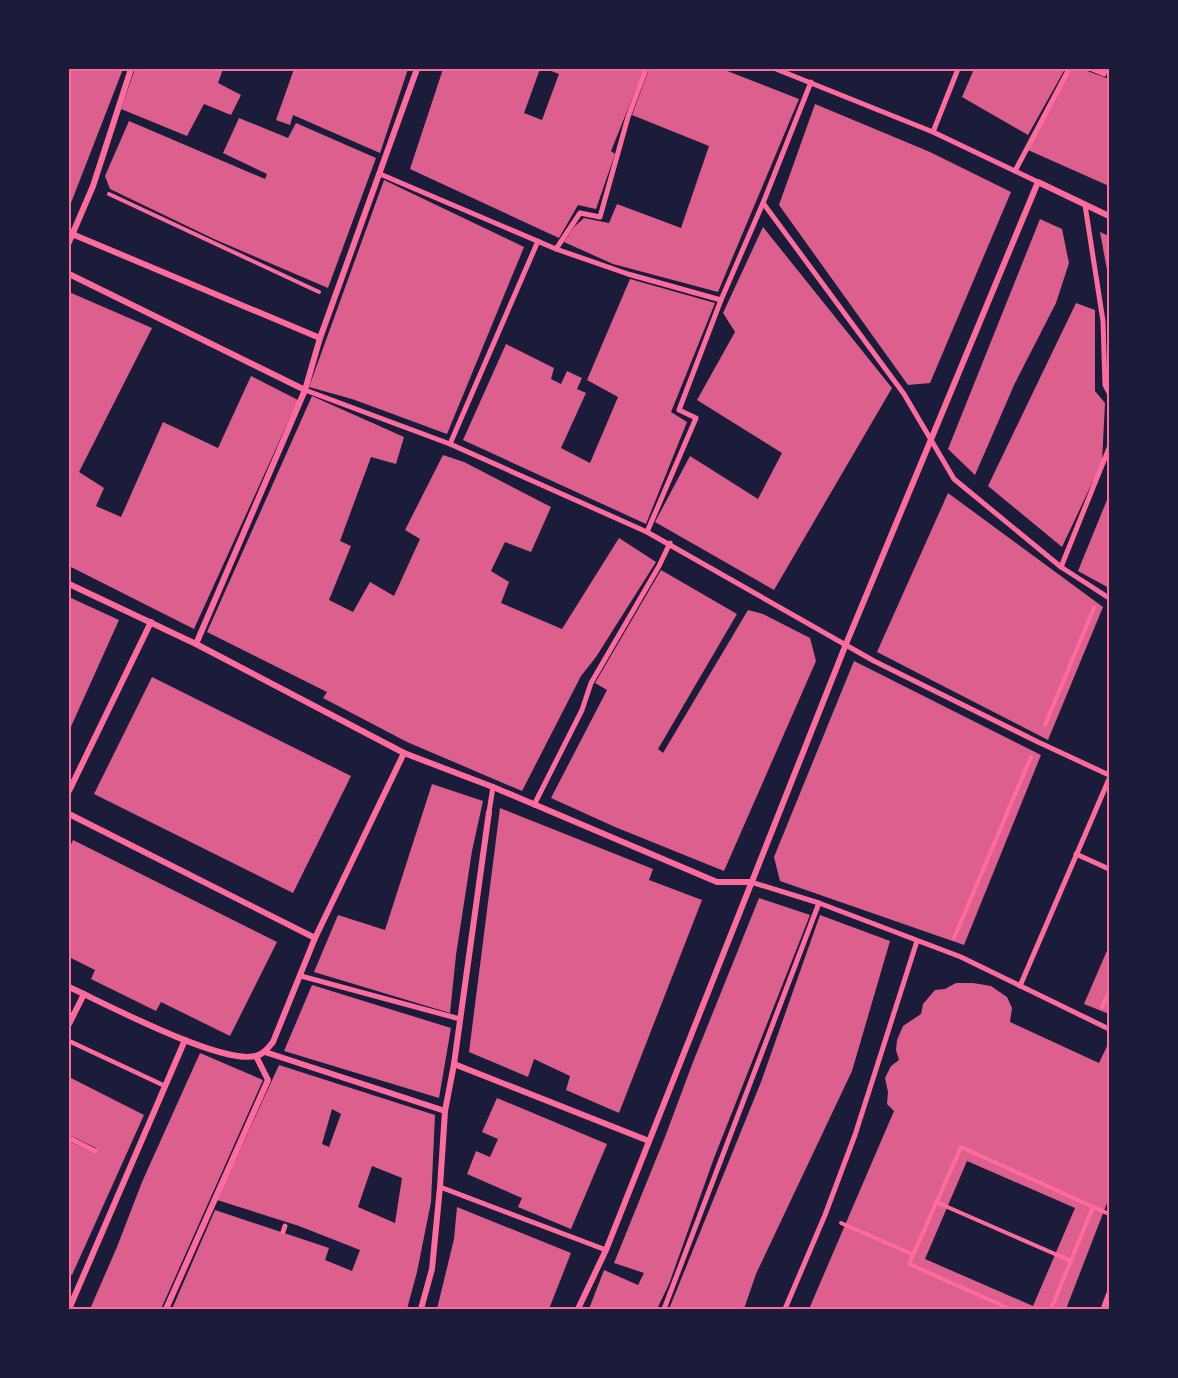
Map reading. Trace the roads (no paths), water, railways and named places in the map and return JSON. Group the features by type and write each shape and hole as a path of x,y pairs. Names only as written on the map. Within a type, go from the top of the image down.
{"street":[{"path":"69,242 93,186 131,69"},
{"path":"196,645 305,390 320,338 361,219 380,174 417,69"},
{"path":"556,249 580,213 600,217 628,117 646,69"},
{"path":"776,69 933,132 1109,216"},
{"path":"933,132 958,69"},
{"path":"1017,172 1031,137 1069,69"},
{"path":"1092,69 1104,74 1106,69"},
{"path":"647,532 696,418 679,410 721,300 763,203 811,82"},
{"path":"380,174 556,249 617,270 721,300"},
{"path":"578,1309 606,1250 846,644 1038,182"},
{"path":"763,203 904,394 954,479 1061,567 1108,598"},
{"path":"1085,205 1103,321 1105,386 1109,393"},
{"path":"72,234 320,338"},
{"path":"450,444 538,241"},
{"path":"69,274 305,390 450,444 670,543 874,660 1109,776 1020,986"},
{"path":"1061,567 1109,448"},
{"path":"534,805 582,710 591,683 670,543"},
{"path":"69,584 151,622 404,753 493,787 717,882 751,882 819,903 949,952 1109,1029"},
{"path":"69,790 151,622"},
{"path":"69,987 184,1040 239,1058 256,1056 265,1052 273,1042 315,938 404,753"},
{"path":"421,1309 432,1269 445,1111 454,1064 493,787"},
{"path":"69,814 315,938"},
{"path":"1077,854 1109,869"},
{"path":"664,1309 819,903"},
{"path":"785,1309 825,1215 855,1135 917,940"},
{"path":"301,976 460,1020"},
{"path":"69,1024 84,994"},
{"path":"69,1309 184,1040"},
{"path":"265,1052 445,1111"},
{"path":"166,1309 268,1080 256,1056"},
{"path":"454,1064 649,1141"},
{"path":"69,1138 95,1151"},
{"path":"122,1164 130,1168"},
{"path":"440,1187 606,1250"},
{"path":"1103,1309 1109,1293"}],"lane":[{"path":"69,1041 165,1086"}]}
